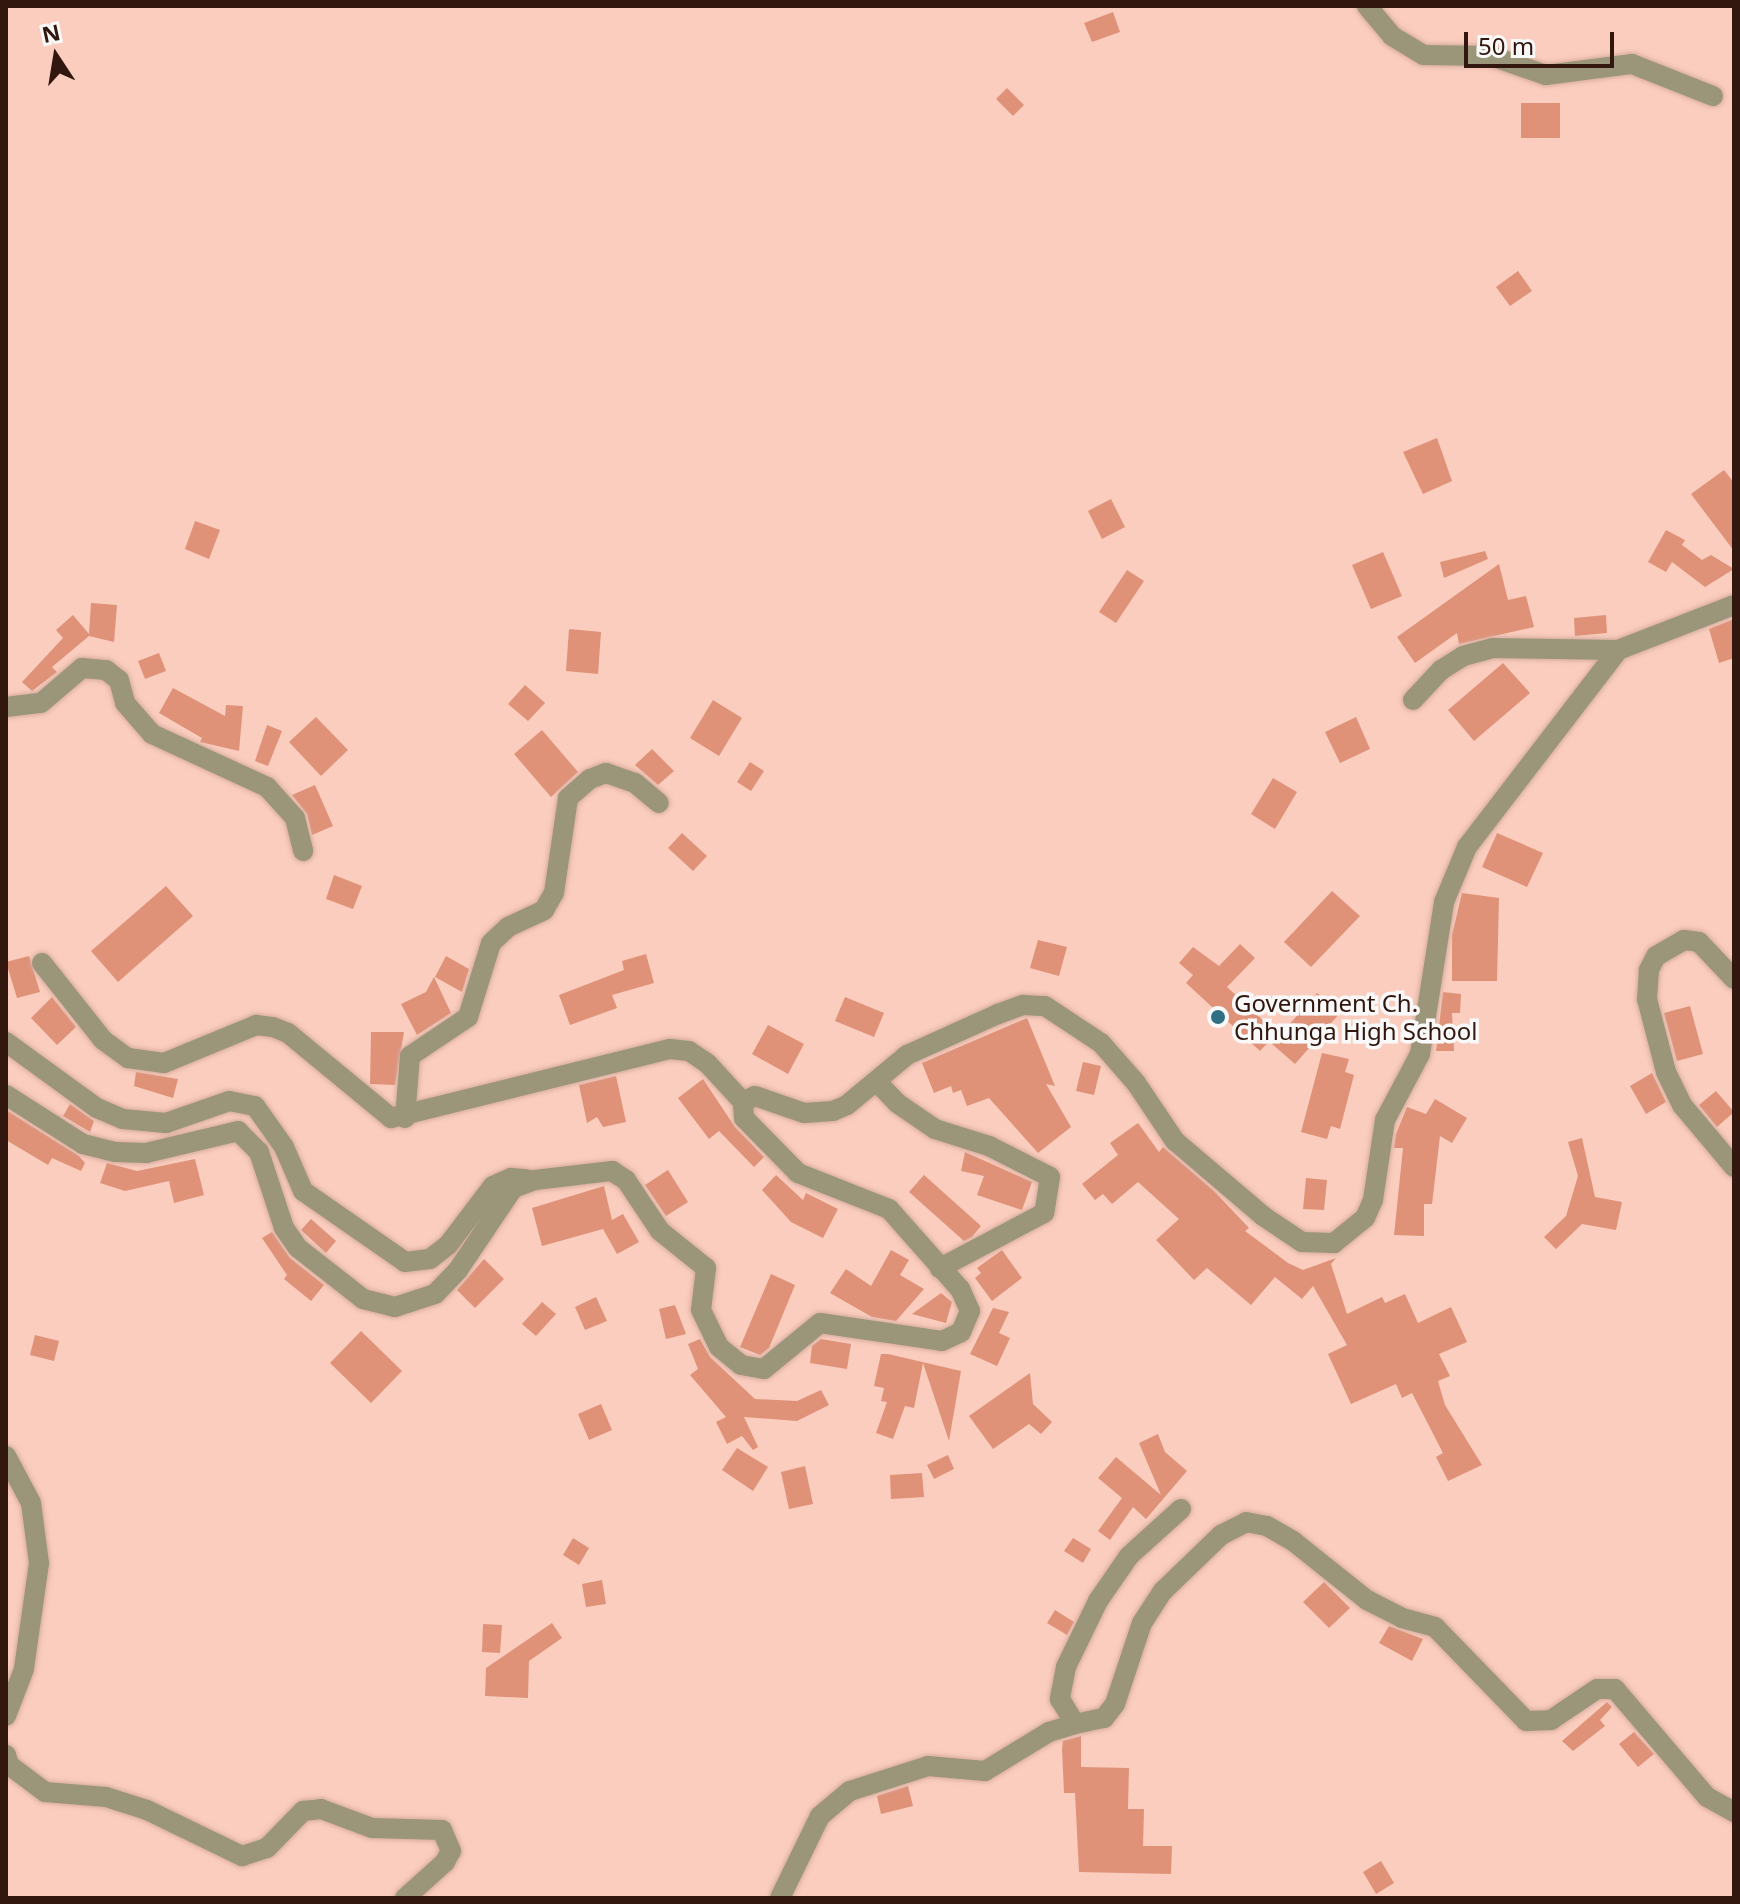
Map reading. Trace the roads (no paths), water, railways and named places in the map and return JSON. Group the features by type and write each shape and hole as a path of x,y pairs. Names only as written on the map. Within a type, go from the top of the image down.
{"street":[{"path":"1367,6 1392,36 1424,55 1491,56 1546,75 1632,64 1713,96"},
{"path":"1413,700 1441,670 1463,656 1492,648 1618,650 1734,605"},
{"path":"743,1102 755,1096 804,1113 833,1111 877,1082 907,1055 1023,1005 1045,1006 1101,1043 1136,1083 1175,1141 1273,1224 1319,1246 1352,1232 1373,1200 1390,1104 1420,1054 1433,961 1454,873 1483,823 1618,650"},
{"path":"6,707 41,703 82,668 106,670 119,680 125,703 152,734 274,794 295,818 303,851"},
{"path":"405,1118 410,1056 468,1017 491,943 508,927 544,910 554,893 568,798 590,779 606,773 635,783 659,803"},
{"path":"1734,979 1699,942 1684,940 1656,956 1649,970 1647,999 1666,1072 1682,1105 1734,1167"},
{"path":"6,1042 97,1108 123,1119 166,1123 229,1101 255,1106 284,1147 303,1191 405,1262 430,1259 448,1245 501,1180 535,1180 600,1171 621,1175 660,1231 706,1268 701,1310 706,1329 719,1347 751,1370 775,1365 820,1323 916,1341 953,1339 968,1322 970,1311 960,1289 889,1209 808,1179 790,1166 744,1118 743,1102 707,1063 689,1051 670,1049 405,1118 373,1108 288,1033 273,1027 256,1025 164,1063 128,1058 103,1040 42,963"},
{"path":"877,1082 897,1103 935,1129 989,1146 1050,1177 1044,1213 940,1268"},
{"path":"6,1095 83,1144 115,1152 146,1153 238,1131 259,1152 284,1228 298,1248 341,1286 363,1299 395,1307 435,1294 480,1243 513,1188 535,1180"},
{"path":"6,1456 31,1503 39,1563 24,1669 6,1716"},
{"path":"1075,1724 1060,1699 1066,1667 1098,1601 1129,1556 1181,1509"},
{"path":"780,1898 820,1816 850,1791 928,1766 985,1771 1049,1732 1104,1718 1115,1704 1142,1623 1163,1591 1221,1535 1246,1522 1267,1526 1293,1541 1367,1600 1402,1618 1435,1627 1526,1721 1551,1720 1597,1689 1615,1689 1707,1797 1734,1812"},
{"path":"6,1755 22,1777 45,1792 106,1797 147,1810 242,1856 267,1848 303,1811 321,1809 372,1828 442,1830 451,1851 445,1862 405,1898"}],"place":[{"name":"Government Ch. Chhunga High School","path":"1218,1017"}]}
